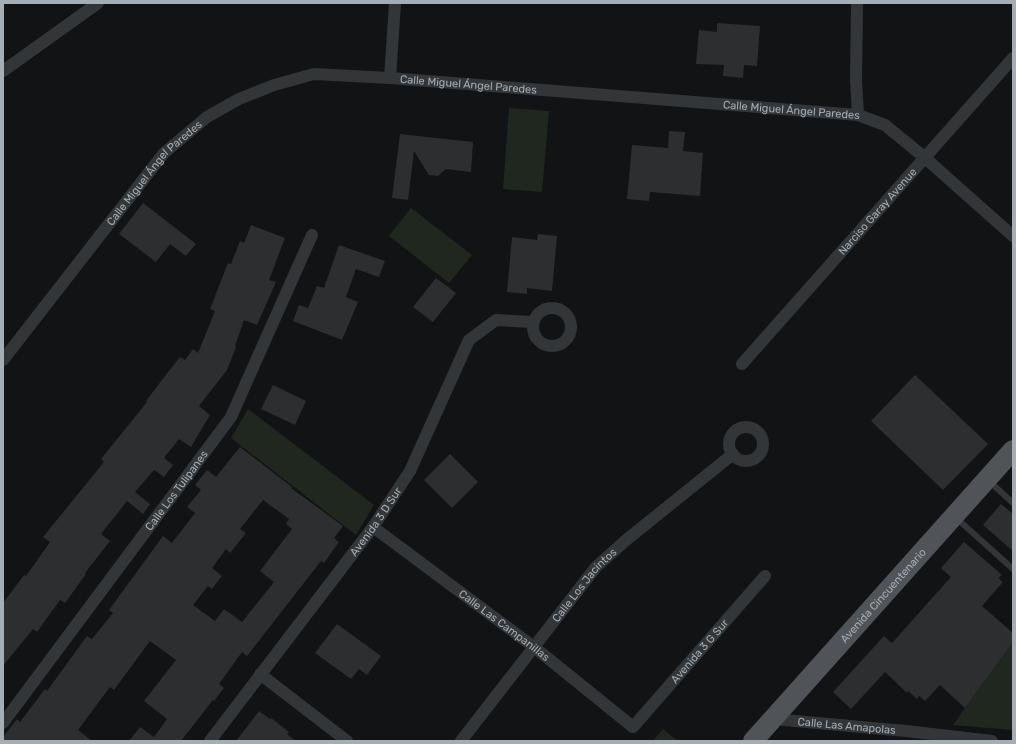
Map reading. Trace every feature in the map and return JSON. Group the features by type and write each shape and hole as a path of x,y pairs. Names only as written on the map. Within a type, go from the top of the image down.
{"main road":[{"name":"Avenida Cincuentenario","path":"753,741 1013,450"}],"street":[{"path":"3,71 98,3"},
{"path":"390,78 395,3"},
{"path":"857,3 856,80 858,115"},
{"name":"Narciso Garay Avenue","path":"742,364 1013,58"},
{"name":"Calle Miguel Ángel Paredes","path":"3,360 164,152 207,117 239,99 274,84 314,74 390,78 858,115 885,125 924,157 1013,236"},
{"name":"Calle Los Tulipanes","path":"3,723 231,417 312,236"},
{"name":"Avenida 3 D Sur","path":"210,741 373,527 410,471 469,340 496,320 533,322"},
{"name":"Calle Los Jacintos","path":"461,741 596,567 625,541 734,454"},
{"name":"Calle Las Campanillas","path":"373,527 534,647 633,727"},
{"name":"Avenida 3 G Sur","path":"633,727 765,576"},
{"path":"260,674 347,741"},
{"name":"Calle Las Amapolas","path":"773,719 906,731 992,741"}],"lane":[{"path":"987,479 1013,503"},
{"path":"954,516 1013,568"}],"shaded area":[{"path":"509,108 549,111 542,192 503,189"},
{"path":"411,208 472,255 449,283 389,236"},
{"path":"248,409 374,505 356,535 231,438"},
{"path":"1013,642 1012,730 953,725"},
{"path":"663,729 678,741 653,741"}],"building":[{"path":"717,23 760,26 757,66 744,65 743,78 723,76 724,65 696,64 699,30 717,32"},
{"path":"669,131 685,132 683,151 703,153 700,196 650,192 649,201 627,199 632,145 668,148"},
{"path":"400,134 473,142 471,172 446,169 438,176 429,175 414,151 408,200 392,198"},
{"path":"143,203 196,244 186,256 170,244 156,262 119,234"},
{"path":"251,225 285,238 269,280 276,282 257,325 244,320 227,370 199,406 210,415 191,447 179,439 164,458 173,465 164,477 154,470 135,492 150,504 143,514 127,501 101,534 110,541 85,573 86,574 65,603 60,600 37,632 33,629 3,666 3,603 24,575 26,576 50,542 43,537 104,462 101,459 147,402 146,401 165,376 180,357 185,360 193,349 198,353 215,311 210,309 228,263 231,264 240,241 244,243"},
{"path":"538,234 557,236 552,291 527,288 527,294 507,292 512,237 537,240"},
{"path":"339,245 385,261 379,277 356,269 346,297 358,302 342,340 293,321 299,305 308,308 317,286 324,288"},
{"path":"436,278 456,293 433,322 413,307"},
{"path":"915,375 988,444 943,490 871,421"},
{"path":"273,385 306,401 295,425 261,409"},
{"path":"240,447 292,487 291,488 343,526 334,538 339,542 324,563 321,561 247,656 242,652 219,684 224,688 181,741 129,741 140,727 154,737 167,719 144,701 176,660 150,641 114,690 110,687 78,730 92,741 3,741 3,737 17,719 20,722 45,689 47,691 87,636 92,639 113,613 109,610 163,536 172,543 195,513 187,507 201,490 195,485 207,470 216,477","holes":["263,500 289,519 286,524 292,529 260,571 274,582 242,622 224,609 215,621 193,605 208,586 212,589 222,576 212,568 226,549 230,553 246,533 240,529"]},
{"path":"450,454 478,482 452,508 424,480"},
{"path":"1001,504 1013,514 1013,551 983,525"},
{"path":"964,542 1002,575 998,578 1003,582 982,606 1013,633 1013,642 965,708 940,685 925,701 919,696 917,699 908,691 907,693 885,672 851,709 833,692 884,636 892,643 951,577 941,568"},
{"path":"337,624 381,656 367,675 359,669 351,679 315,653"},
{"path":"259,711 289,732 287,734 296,741 236,741"}]}
